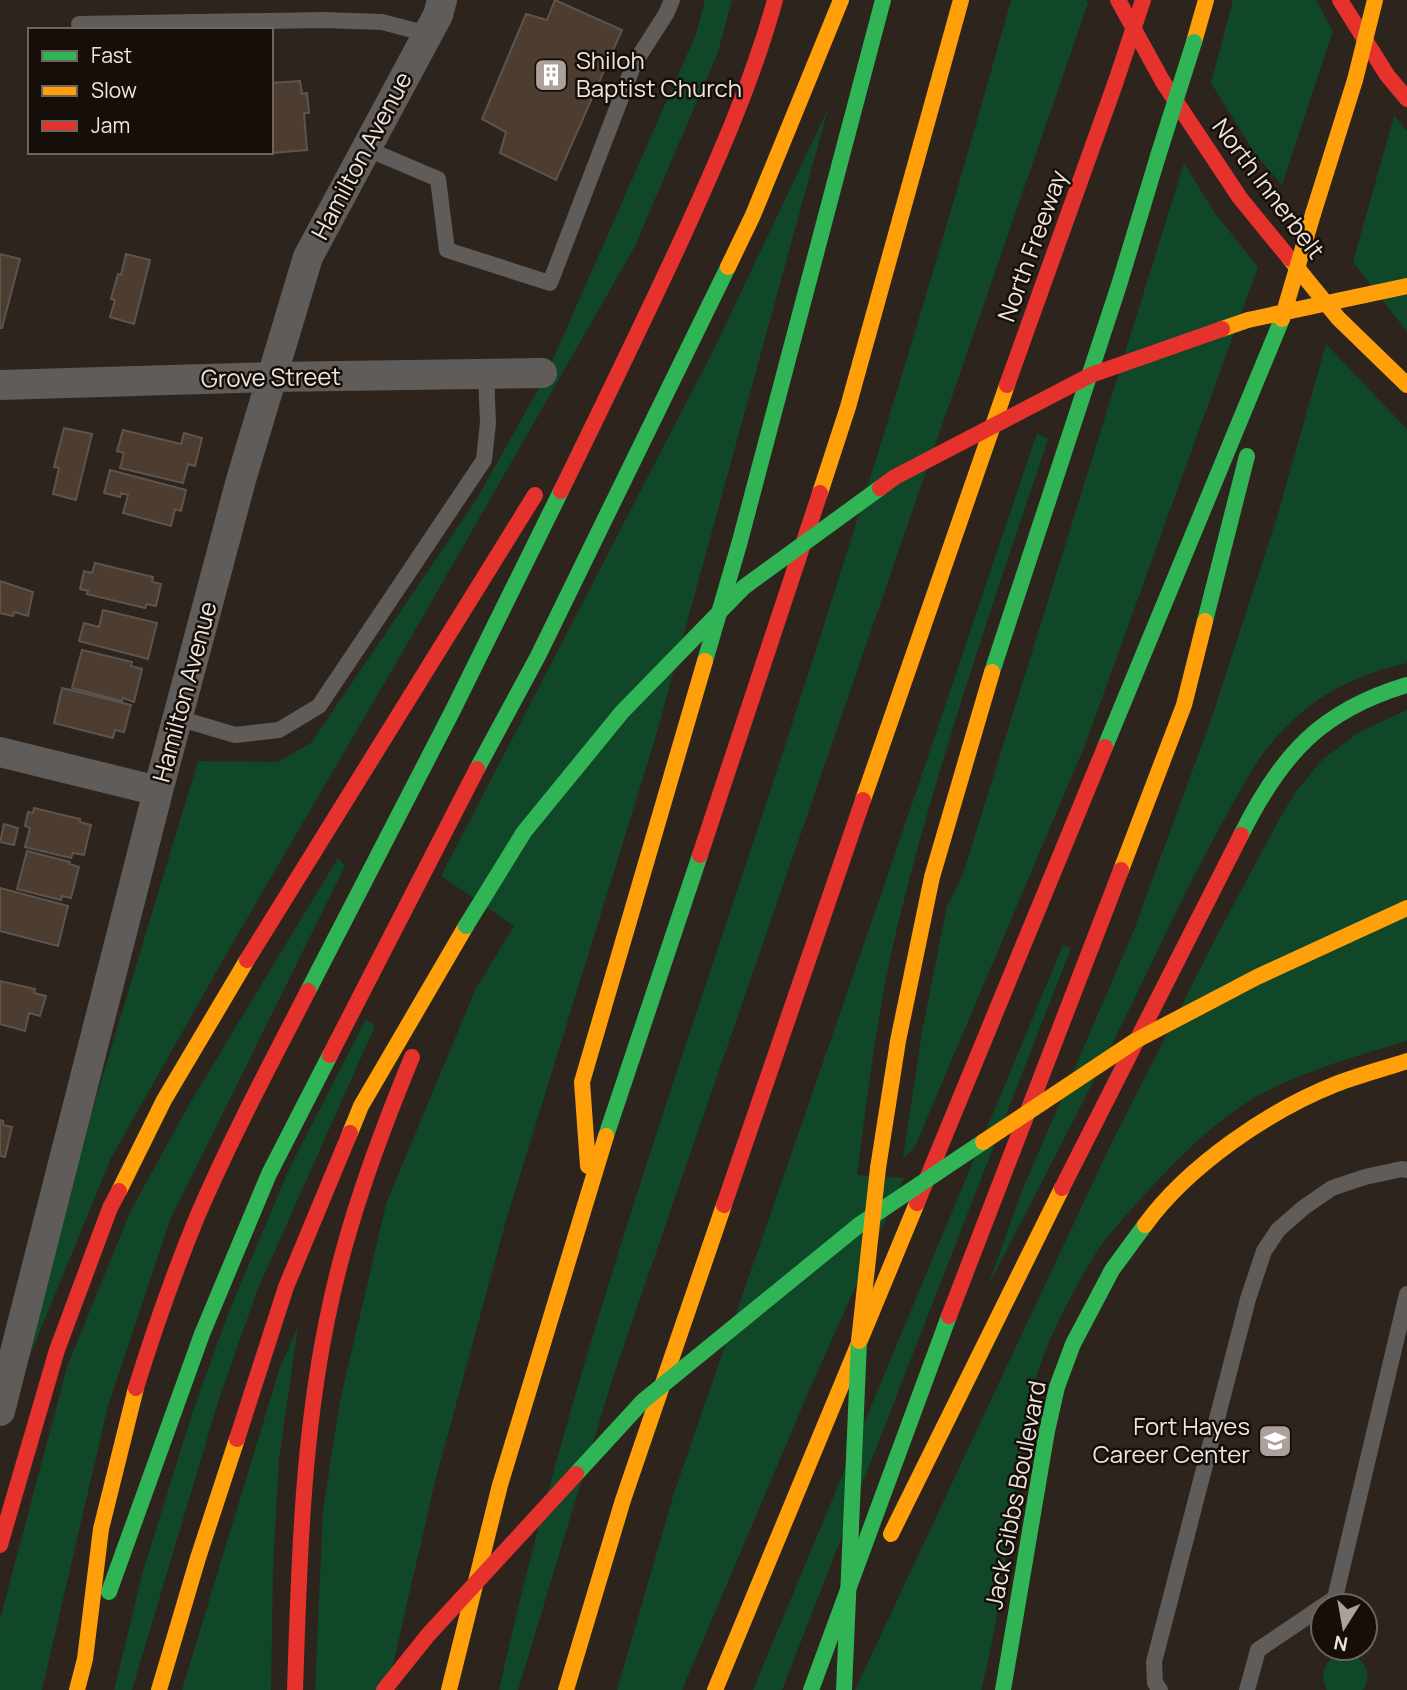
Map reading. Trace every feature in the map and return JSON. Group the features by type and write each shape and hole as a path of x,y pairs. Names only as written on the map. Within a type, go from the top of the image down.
{"main road":[{"path":"85,1659 101,1529 131,1404 160,1311 198,1215 264,1077 453,710 648,315 717,162 762,47 775,0"},
{"path":"77,1690 85,1659 202,1334 270,1174 463,795 538,656 660,407 753,215 841,0"},
{"path":"589,1185 582,1082 740,541 883,0"},
{"path":"449,1690 500,1485 589,1185 848,407 961,0"},
{"name":"North Innerbelt","path":"1118,0 1163,82 1240,198 1338,318 1407,385"},
{"name":"North Freeway","path":"566,1690 623,1500 993,424 1143,0"},
{"path":"844,1690 860,1328 878,1168 898,1041 932,877 985,693 1119,285 1206,0"},
{"path":"1340,0 1387,75 1407,99"},
{"path":"813,1690 930,1365 1184,705 1282,319 1355,80 1376,0"},
{"path":"159,1690 198,1558 286,1287 361,1106 524,832 622,712 744,587 895,477 1091,375 1248,320 1407,286"},
{"path":"566,445 648,315"},
{"path":"715,1690 1282,319"},
{"path":"0,1545 14,1490 62,1337 110,1208 164,1100 255,946 544,481"},
{"path":"886,1543 1031,1249 1259,799 1297,747 1330,721 1383,691 1407,684"},
{"path":"384,1690 428,1635 643,1401 859,1225 1135,1041 1257,977 1407,908"},
{"path":"295,1690 300,1536 312,1405 327,1318 352,1220 397,1094 466,926"},
{"name":"Jack Gibbs Boulevard","path":"1003,1690 1047,1431 1057,1387 1073,1344 1112,1270 1158,1207 1235,1139 1267,1118 1335,1084 1407,1061"},
{"path":"813,1690 868,1580"}],"street":[{"name":"Hamilton Avenue","path":"0,1411 158,791 241,480 308,257 438,15 442,0"},
{"name":"Grove Street","path":"0,386 272,377 542,373"},
{"path":"0,752 158,791"}],"lane":[{"path":"365,148 438,180 447,250 550,284 634,64 672,0"},
{"path":"79,24 323,20 382,22 428,34"},
{"path":"178,718 235,735 279,730 318,706 484,460 488,423 486,374"},
{"path":"1160,1690 1155,1683 1154,1662 1248,1299 1264,1251 1278,1230 1332,1188 1365,1177 1407,1170"},
{"path":"1247,1690 1258,1650 1335,1598 1407,1294"}],"green space":[{"path":"705,0 732,0 718,52 634,248 111,1158 12,1399 69,1187 198,761 277,762 311,743 478,497 546,375 696,34"},
{"path":"1011,0 1086,0 1088,3 613,1377 518,1690 499,1690 524,1583 582,1371 647,1161 786,744 853,532 919,320"},
{"path":"1233,0 1316,0 1333,31 1282,185 1255,154 1211,83"},
{"path":"828,109 655,739 507,1217 436,1478 387,1690 315,1690 323,1510 340,1401 386,1204 476,988 514,926 441,876 713,351"},
{"path":"1394,116 1407,131 1407,332 1353,262"},
{"path":"1184,163 1214,212 1258,267 1085,745 914,1149 903,1158 922,1032 947,906 963,874"},
{"path":"1326,344 1407,429 1407,663 1356,679 1325,695 1296,717 1258,761 1193,877 1106,1056 988,1286 1021,1193 1132,935 1212,717 1277,517"},
{"path":"1037,433 1048,439 968,680 931,802 898,924 885,986 857,1175 904,1178 808,1393 682,1690 617,1690 674,1493"},
{"path":"1407,710 1407,1041 1315,1070 1245,1104 1195,1143 1115,1228 1096,1253 1069,1301 1038,1372 1019,1463 997,1615 981,1690 855,1690 1111,1144 1281,816 1297,790 1323,759 1361,731"},
{"path":"338,858 345,866 170,1220 108,1406 42,1690 0,1690 0,1619 67,1367 130,1212 191,1101"},
{"path":"1063,945 1071,948 782,1690 753,1690"},
{"path":"366,1019 375,1026 257,1291 218,1402 132,1690 114,1690 143,1571 192,1414 228,1314 289,1169"},
{"path":"298,1327 279,1459 273,1569 271,1690 182,1690 280,1367"},
{"path":"1362,1662 1367,1671 1363,1690 1327,1690 1323,1673 1327,1663"}],"building":[{"name":"Shiloh Baptist Church","path":"555,0 622,30 556,180 500,153 506,132 482,119 526,14 547,20"},
{"path":"300,81 302,94 307,93 309,113 304,113 307,150 273,153 273,83"},
{"path":"0,254 20,259 2,328 0,328"},
{"path":"126,254 150,260 134,324 110,317 115,300 111,299"},
{"path":"64,428 92,434 76,500 53,494 59,468 54,467"},
{"path":"123,430 181,444 184,433 202,438 195,466 188,464 183,483 120,468 124,453 117,451"},
{"path":"110,470 186,490 181,511 175,509 171,526 123,513 128,495 121,493 120,497 104,493"},
{"path":"95,563 153,577 152,582 161,584 156,606 147,604 145,608 87,594 88,591 80,589 84,571 92,573"},
{"path":"0,581 33,592 28,616 14,612 13,616 0,613"},
{"path":"103,610 157,623 148,659 79,641 84,623 99,627"},
{"path":"82,650 132,662 131,666 142,669 134,702 72,688"},
{"path":"62,688 131,705 124,732 115,730 113,738 54,723"},
{"path":"34,808 80,819 80,822 91,825 84,855 73,853 71,858 25,847 30,828 25,826 28,812 33,813"},
{"path":"4,824 18,828 14,845 0,842"},
{"path":"27,851 70,862 69,864 79,867 71,898 62,896 61,900 17,889"},
{"path":"0,888 68,906 58,946 0,931"},
{"path":"0,981 35,989 34,993 46,996 40,1016 29,1013 25,1031 0,1024"},
{"path":"0,1120 3,1125 12,1127 5,1157 0,1156"}],"traffic: fast":[{"path":"705,661 740,541 883,0"},
{"path":"1158,156 1194,42"},
{"path":"992,672 1119,285 1158,156"},
{"path":"477,769 538,656 728,267"},
{"path":"1105,747 1282,319"},
{"path":"1205,621 1247,456"},
{"path":"466,926 524,832 622,712 744,587 880,488"},
{"path":"308,991 453,710 561,491"},
{"path":"1241,835 1272,781 1306,740 1350,708 1407,685"},
{"path":"606,1136 700,855"},
{"path":"109,1592 202,1334 269,1174 330,1055"},
{"path":"576,1474 643,1401 859,1225 983,1142"},
{"path":"1003,1690 1047,1431 1057,1387 1073,1344 1112,1270 1145,1225"},
{"path":"811,1690 949,1316"},
{"path":"844,1690 859,1341"}],"traffic: slow":[{"path":"728,267 753,215 841,0"},
{"path":"820,493 848,407 961,0"},
{"path":"1194,42 1206,0"},
{"path":"1355,80 1375,0"},
{"path":"1313,214 1355,80"},
{"path":"1282,319 1313,214"},
{"path":"1290,259 1338,318 1407,385"},
{"path":"1222,329 1248,320 1407,286"},
{"path":"863,800 1007,385"},
{"path":"1121,870 1184,705 1205,621"},
{"path":"588,1166 582,1082 705,661"},
{"path":"878,1168 898,1041 932,877 992,672"},
{"path":"983,1142 1135,1041 1257,977 1407,908"},
{"path":"350,1133 361,1106 466,926"},
{"path":"119,1191 164,1100 247,960"},
{"path":"1145,1225 1183,1182 1231,1142 1257,1125 1310,1095 1407,1061"},
{"path":"449,1690 500,1485 606,1136"},
{"path":"859,1341 878,1168"},
{"path":"891,1534 1062,1188"},
{"path":"715,1690 917,1203"},
{"path":"566,1690 623,1500 724,1205"},
{"path":"77,1690 85,1659 101,1529 136,1388"},
{"path":"159,1690 237,1439"}],"traffic: jam":[{"path":"561,491 655,297 710,175 746,89 775,0"},
{"path":"1118,0 1163,82 1240,198 1290,259"},
{"path":"1115,84 1143,0"},
{"path":"1340,0 1387,75 1407,99"},
{"path":"1007,385 1115,84"},
{"path":"880,488 895,477 1091,375 1222,329"},
{"path":"700,855 820,493"},
{"path":"247,960 535,495"},
{"path":"917,1203 1105,747"},
{"path":"330,1055 477,769"},
{"path":"724,1205 863,800"},
{"path":"1062,1188 1241,835"},
{"path":"949,1316 1121,870"},
{"path":"136,1388 197,1217 308,991"},
{"path":"295,1690 300,1551 307,1458 327,1320 343,1252 363,1186 412,1057"},
{"path":"237,1439 286,1287 350,1133"},
{"path":"0,1545 57,1350 110,1208 119,1191"},
{"path":"384,1690 428,1635 576,1474"}],"place":[{"name":"Shiloh Baptist Church","path":"551,75"},
{"name":"Fort Hayes Career Center","path":"1275,1441"}]}
